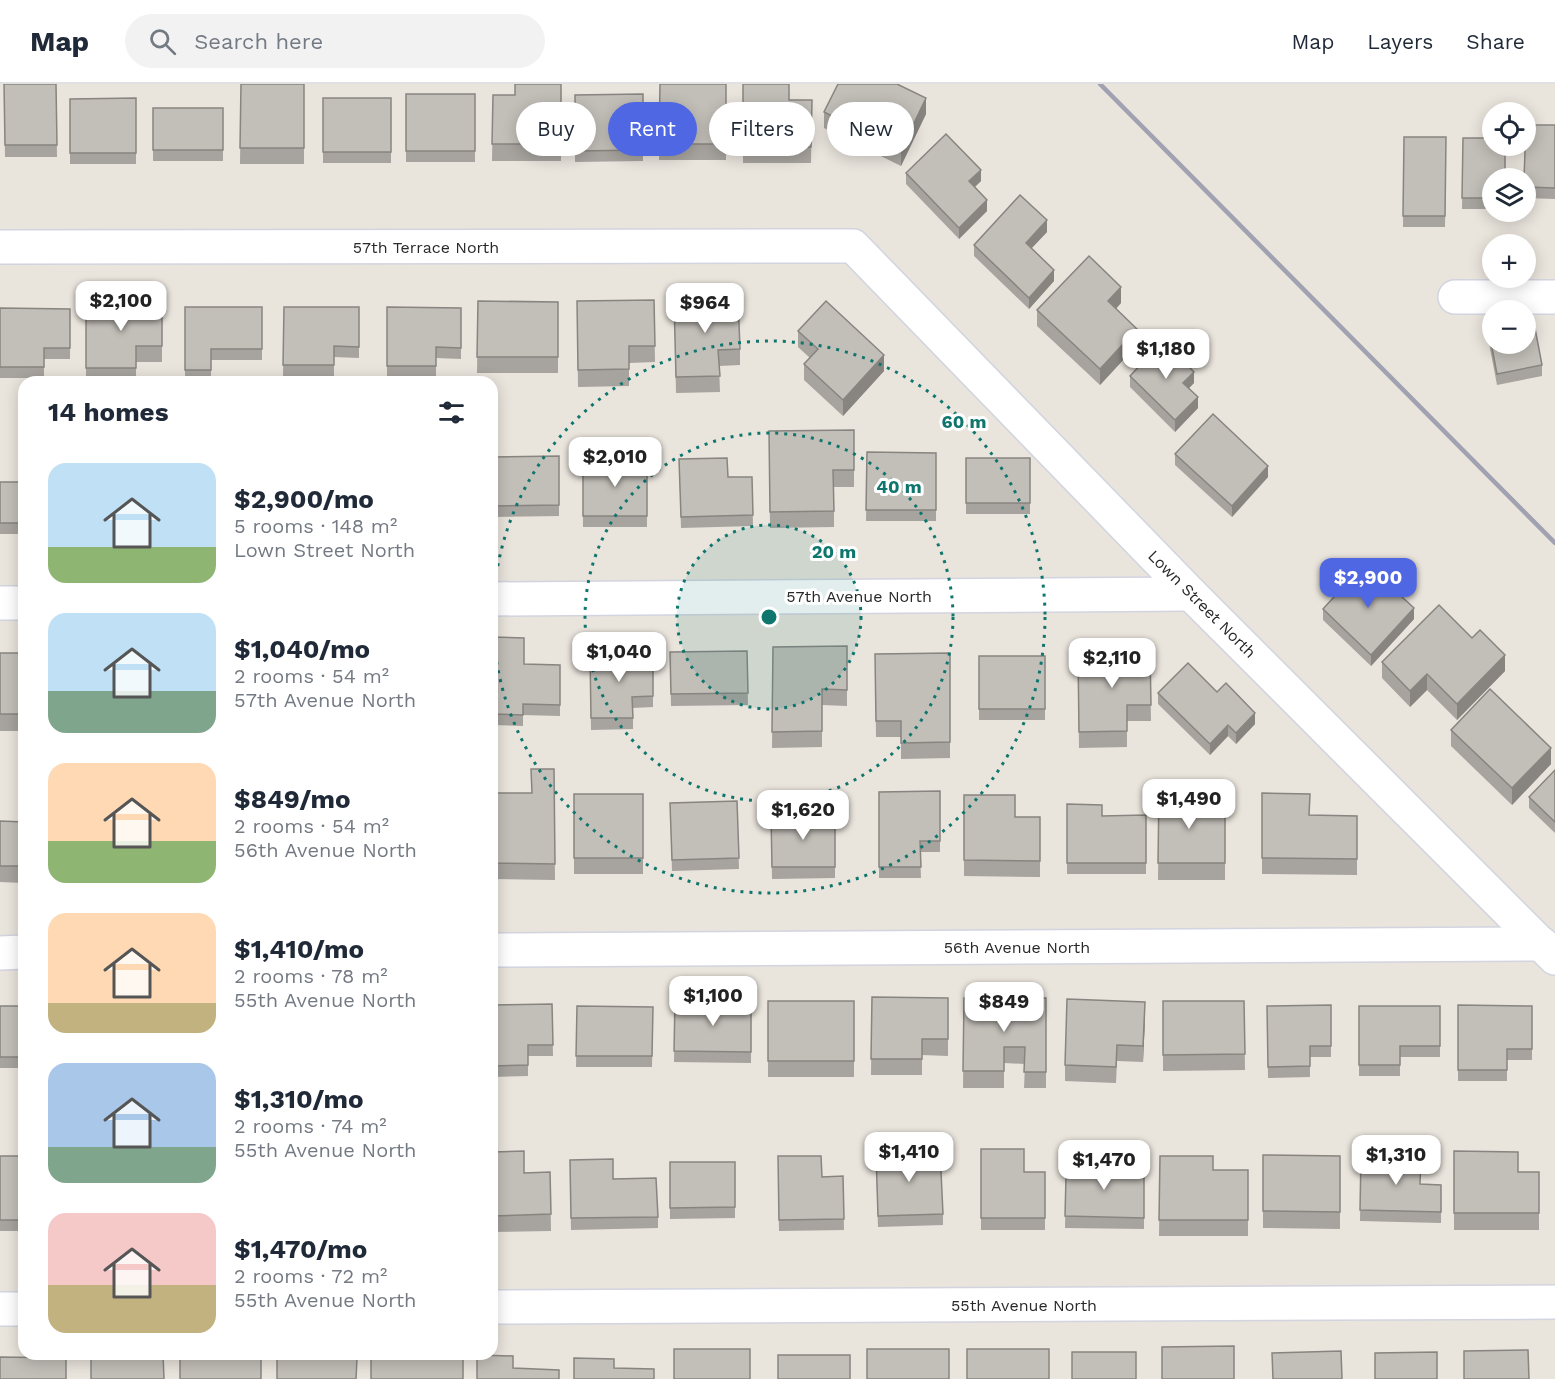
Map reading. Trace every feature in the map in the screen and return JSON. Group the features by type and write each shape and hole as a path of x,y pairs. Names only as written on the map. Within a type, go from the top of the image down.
{"street":[{"name":"57th Terrace North","path":"0,247 853,246"},
{"name":"Lown Street North","path":"853,246 1191,594 1548,951"},
{"path":"1455,297 1555,297"},
{"name":"57th Avenue North","path":"498,599 1191,594"},
{"path":"0,603 18,603"},
{"name":"56th Avenue North","path":"498,950 1548,951"},
{"path":"0,953 18,952"},
{"name":"55th Avenue North","path":"498,1307 1555,1302"},
{"path":"0,1309 18,1309"}],"building":[{"path":"4,84 56,84 57,145 5,145"},
{"path":"241,84 304,84 304,148 240,148"},
{"path":"515,84 561,84 561,102 516,102 516,144 492,144 493,95 515,95"},
{"path":"660,84 726,84 726,102 709,102 709,144 697,144 697,102 660,102"},
{"path":"743,84 789,84 789,100 812,100 812,102 743,102"},
{"path":"838,84 897,84 926,98 914,123 914,102 829,102"},
{"path":"406,94 475,94 475,151 406,151"},
{"path":"643,94 643,102 608,102 608,151 596,151 596,102 575,102 575,95"},
{"path":"136,98 136,153 70,153 70,99"},
{"path":"323,98 391,98 391,152 323,152"},
{"path":"153,108 223,108 223,150 153,150"},
{"path":"1536,125 1555,125 1555,188 1536,187 1536,168 1524,168 1525,156 1536,156"},
{"path":"946,134 981,170 969,181 987,200 959,228 906,173"},
{"path":"1404,137 1446,137 1445,216 1403,216"},
{"path":"1463,138 1482,138 1482,156 1505,156 1505,168 1482,168 1482,198 1462,198"},
{"path":"1020,195 1047,220 1026,243 1054,270 1029,298 974,245"},
{"path":"1089,256 1121,287 1108,301 1137,329 1100,369 1037,310"},
{"path":"738,297 740,349 718,350 720,376 676,377 674,300"},
{"path":"654,300 655,346 629,346 629,369 578,370 577,301"},
{"path":"478,301 558,302 558,357 477,357"},
{"path":"826,301 884,355 843,400 804,364 818,349 798,331"},
{"path":"86,302 162,302 162,346 136,346 136,368 86,368"},
{"path":"185,307 262,307 262,349 211,349 211,370 185,370"},
{"path":"284,307 359,307 359,347 334,346 334,365 283,365"},
{"path":"387,307 461,308 461,348 436,347 436,366 387,366"},
{"path":"0,308 70,309 70,348 44,348 44,367 0,367"},
{"path":"1536,334 1542,365 1497,374 1493,354 1536,354"},
{"path":"1163,341 1194,372 1183,383 1198,397 1175,420 1130,376"},
{"path":"1213,414 1268,466 1232,506 1175,454"},
{"path":"854,430 854,470 833,470 834,511 770,512 769,431"},
{"path":"867,452 936,453 936,510 866,510"},
{"path":"559,456 559,505 498,506 498,457"},
{"path":"727,458 728,477 752,477 753,515 681,517 679,459"},
{"path":"966,458 1030,458 1030,503 966,503"},
{"path":"583,460 647,460 647,516 583,516"},
{"path":"0,482 18,482 18,523 0,523"},
{"path":"1365,563 1414,608 1371,655 1323,609"},
{"path":"1439,605 1472,638 1480,630 1505,655 1457,704 1427,674 1410,691 1382,662"},
{"path":"498,637 524,638 524,664 560,665 560,705 523,704 523,715 498,714"},
{"path":"847,646 847,690 822,689 822,731 772,732 773,647"},
{"path":"747,651 748,693 671,694 670,652"},
{"path":"0,653 18,653 18,714 0,714"},
{"path":"653,653 653,696 632,697 633,718 591,718 590,654"},
{"path":"950,653 950,742 901,743 901,721 876,721 875,654"},
{"path":"1150,653 1151,705 1127,705 1127,731 1079,732 1078,654"},
{"path":"979,656 1045,656 1045,709 979,709"},
{"path":"1188,663 1217,692 1226,683 1255,713 1236,733 1228,725 1210,744 1158,693"},
{"path":"1490,689 1551,748 1512,788 1451,730"},
{"path":"531,769 554,769 555,864 498,863 498,793 532,793"},
{"path":"1555,770 1555,822 1529,797"},
{"path":"1159,790 1204,790 1203,814 1225,815 1225,863 1158,863"},
{"path":"940,791 940,841 920,841 921,867 879,867 879,792"},
{"path":"1262,793 1310,794 1309,815 1357,816 1357,859 1262,858"},
{"path":"574,794 643,794 643,858 574,858"},
{"path":"964,795 1015,795 1015,817 1040,817 1040,861 964,860"},
{"path":"737,801 739,858 672,860 670,803"},
{"path":"1067,804 1102,805 1102,816 1146,815 1146,863 1067,863"},
{"path":"835,814 835,867 772,867 771,815"},
{"path":"0,821 18,822 18,866 0,866"},
{"path":"872,997 948,998 948,1039 922,1039 922,1059 871,1059"},
{"path":"964,998 1046,998 1046,1072 1024,1072 1025,1047 1004,1047 1004,1071 963,1071"},
{"path":"1067,999 1145,1002 1143,1046 1117,1045 1116,1067 1065,1065"},
{"path":"768,1001 854,1001 854,1061 768,1061"},
{"path":"1163,1001 1244,1001 1245,1054 1163,1055"},
{"path":"675,1002 751,1003 751,1052 674,1051"},
{"path":"552,1004 553,1045 528,1045 528,1065 498,1066 498,1005"},
{"path":"1331,1005 1331,1046 1310,1046 1310,1066 1268,1067 1267,1006"},
{"path":"1458,1005 1532,1006 1532,1049 1507,1049 1507,1070 1458,1070"},
{"path":"0,1006 18,1006 18,1057 0,1057"},
{"path":"577,1006 653,1007 652,1056 576,1056"},
{"path":"1359,1006 1440,1006 1440,1046 1400,1046 1400,1065 1359,1065"},
{"path":"981,1149 1024,1149 1024,1172 1045,1172 1045,1218 981,1218"},
{"path":"940,1150 943,1214 878,1216 876,1153"},
{"path":"524,1151 524,1173 550,1172 551,1214 498,1216 498,1152"},
{"path":"1454,1151 1518,1152 1518,1172 1539,1172 1539,1213 1454,1213"},
{"path":"1083,1153 1119,1155 1118,1178 1144,1178 1144,1218 1065,1216 1066,1177 1082,1177"},
{"path":"1263,1155 1340,1156 1340,1212 1263,1211"},
{"path":"0,1156 18,1156 18,1220 0,1220"},
{"path":"778,1156 821,1156 822,1177 843,1176 844,1219 779,1220"},
{"path":"1160,1156 1213,1156 1213,1170 1248,1170 1248,1220 1159,1220"},
{"path":"1361,1156 1421,1157 1420,1184 1441,1185 1441,1212 1360,1210"},
{"path":"613,1159 613,1179 656,1178 658,1217 571,1218 570,1160"},
{"path":"670,1162 735,1162 735,1207 670,1208"},
{"path":"1234,1346 1234,1379 1162,1379 1162,1347"},
{"path":"674,1349 750,1349 750,1379 674,1379"},
{"path":"867,1349 949,1349 949,1379 867,1379"},
{"path":"967,1349 1049,1349 1049,1379 967,1379"},
{"path":"1528,1350 1529,1379 1464,1379 1464,1351"},
{"path":"1341,1351 1342,1379 1273,1379 1272,1353"},
{"path":"1072,1352 1136,1352 1136,1379 1072,1379"},
{"path":"1437,1352 1437,1379 1375,1379 1375,1353"},
{"path":"778,1355 850,1355 850,1379 778,1379"},
{"path":"498,1356 513,1356 513,1368 559,1370 559,1379 477,1379 477,1360 498,1360"},
{"path":"0,1357 18,1357 18,1360 66,1360 66,1379 0,1379"},
{"path":"574,1358 614,1359 614,1368 654,1369 654,1379 574,1379"},
{"path":"91,1360 163,1360 164,1379 91,1379"},
{"path":"180,1360 261,1360 261,1379 180,1379"},
{"path":"277,1360 357,1360 356,1379 277,1379"},
{"path":"371,1360 463,1360 463,1379 371,1379"}],"railway":[{"path":"1100,84 1555,543"}]}
